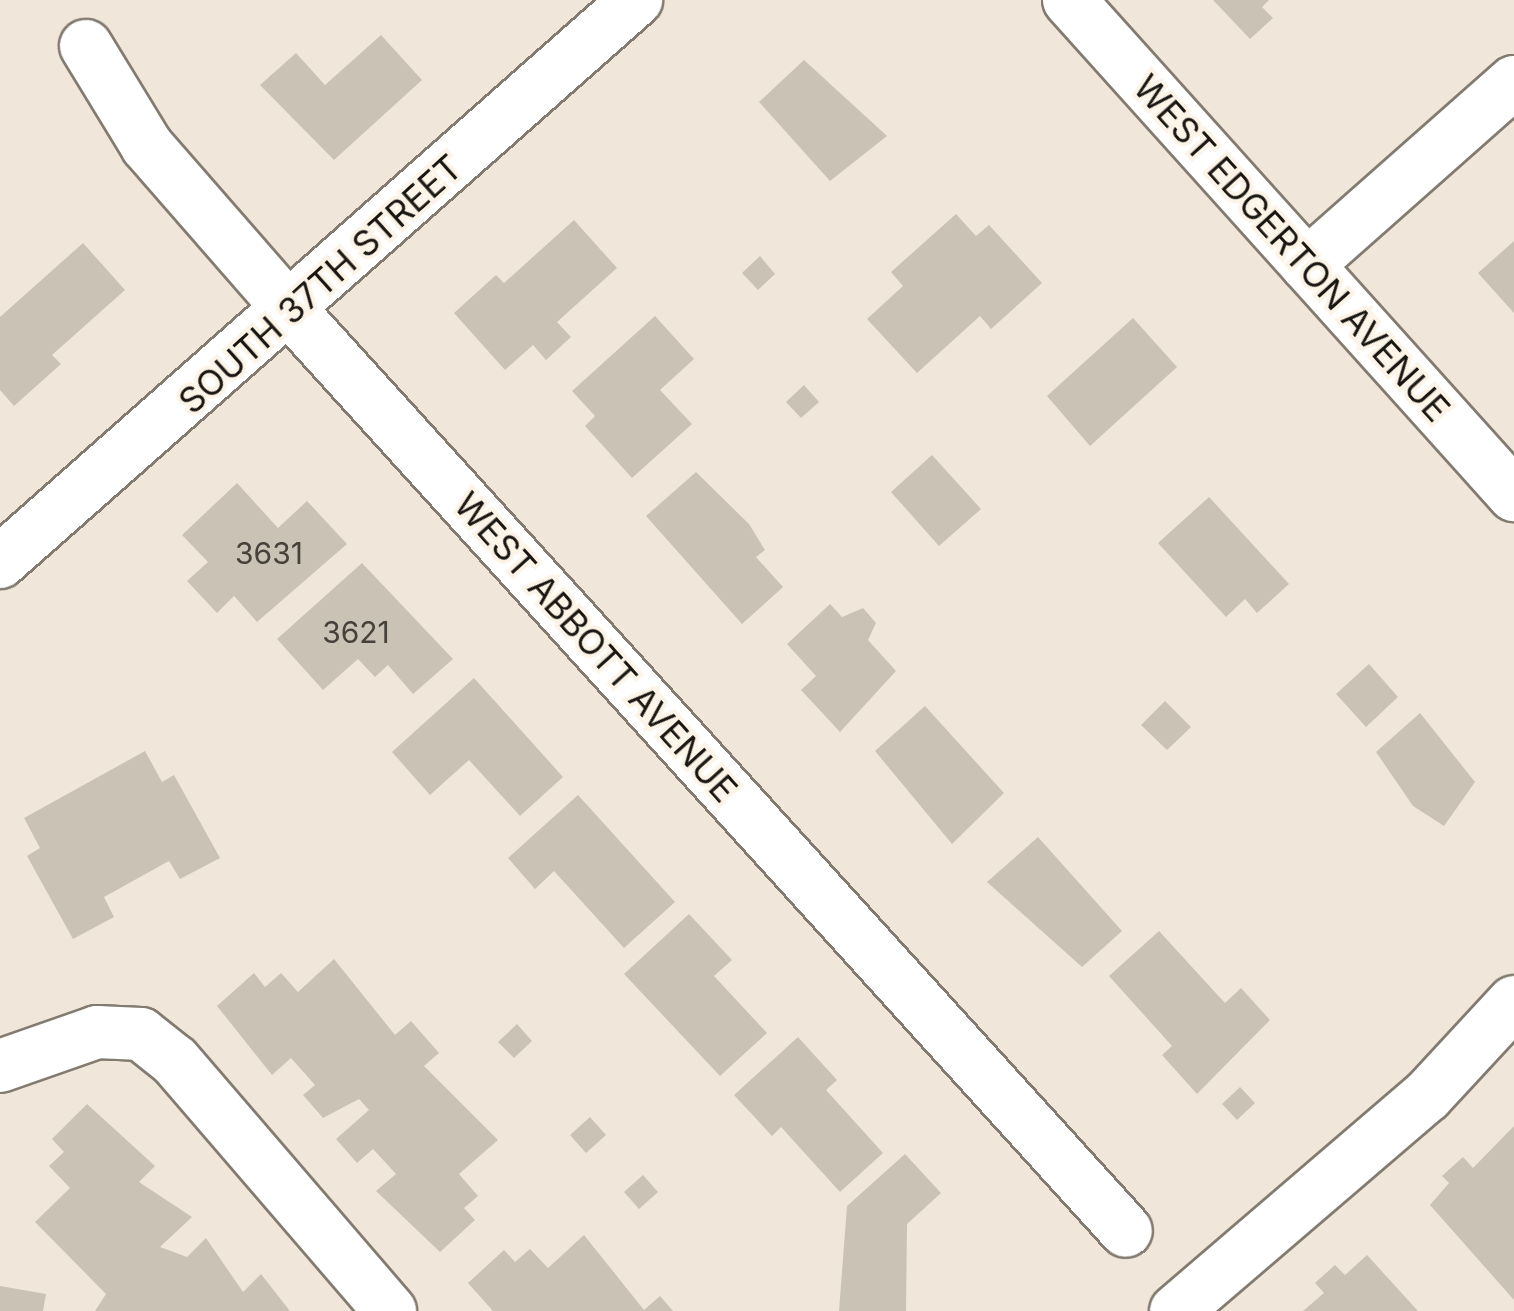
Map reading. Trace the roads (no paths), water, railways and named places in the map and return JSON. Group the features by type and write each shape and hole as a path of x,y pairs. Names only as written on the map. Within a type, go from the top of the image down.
{"street":[{"name":"SOUTH 37TH STREET","path":"0,562 291,311 636,0"},
{"name":"WEST EDGERTON AVENUE","path":"1069,0 1514,495"},
{"name":"WEST ABBOTT AVENUE","path":"86,46 147,146 291,311 1126,1231"},
{"path":"1307,265 1514,82"},
{"path":"1182,1306 1427,1096 1513,1006"},
{"path":"0,1066 97,1032 141,1034 175,1062 221,1126 390,1311"}]}
